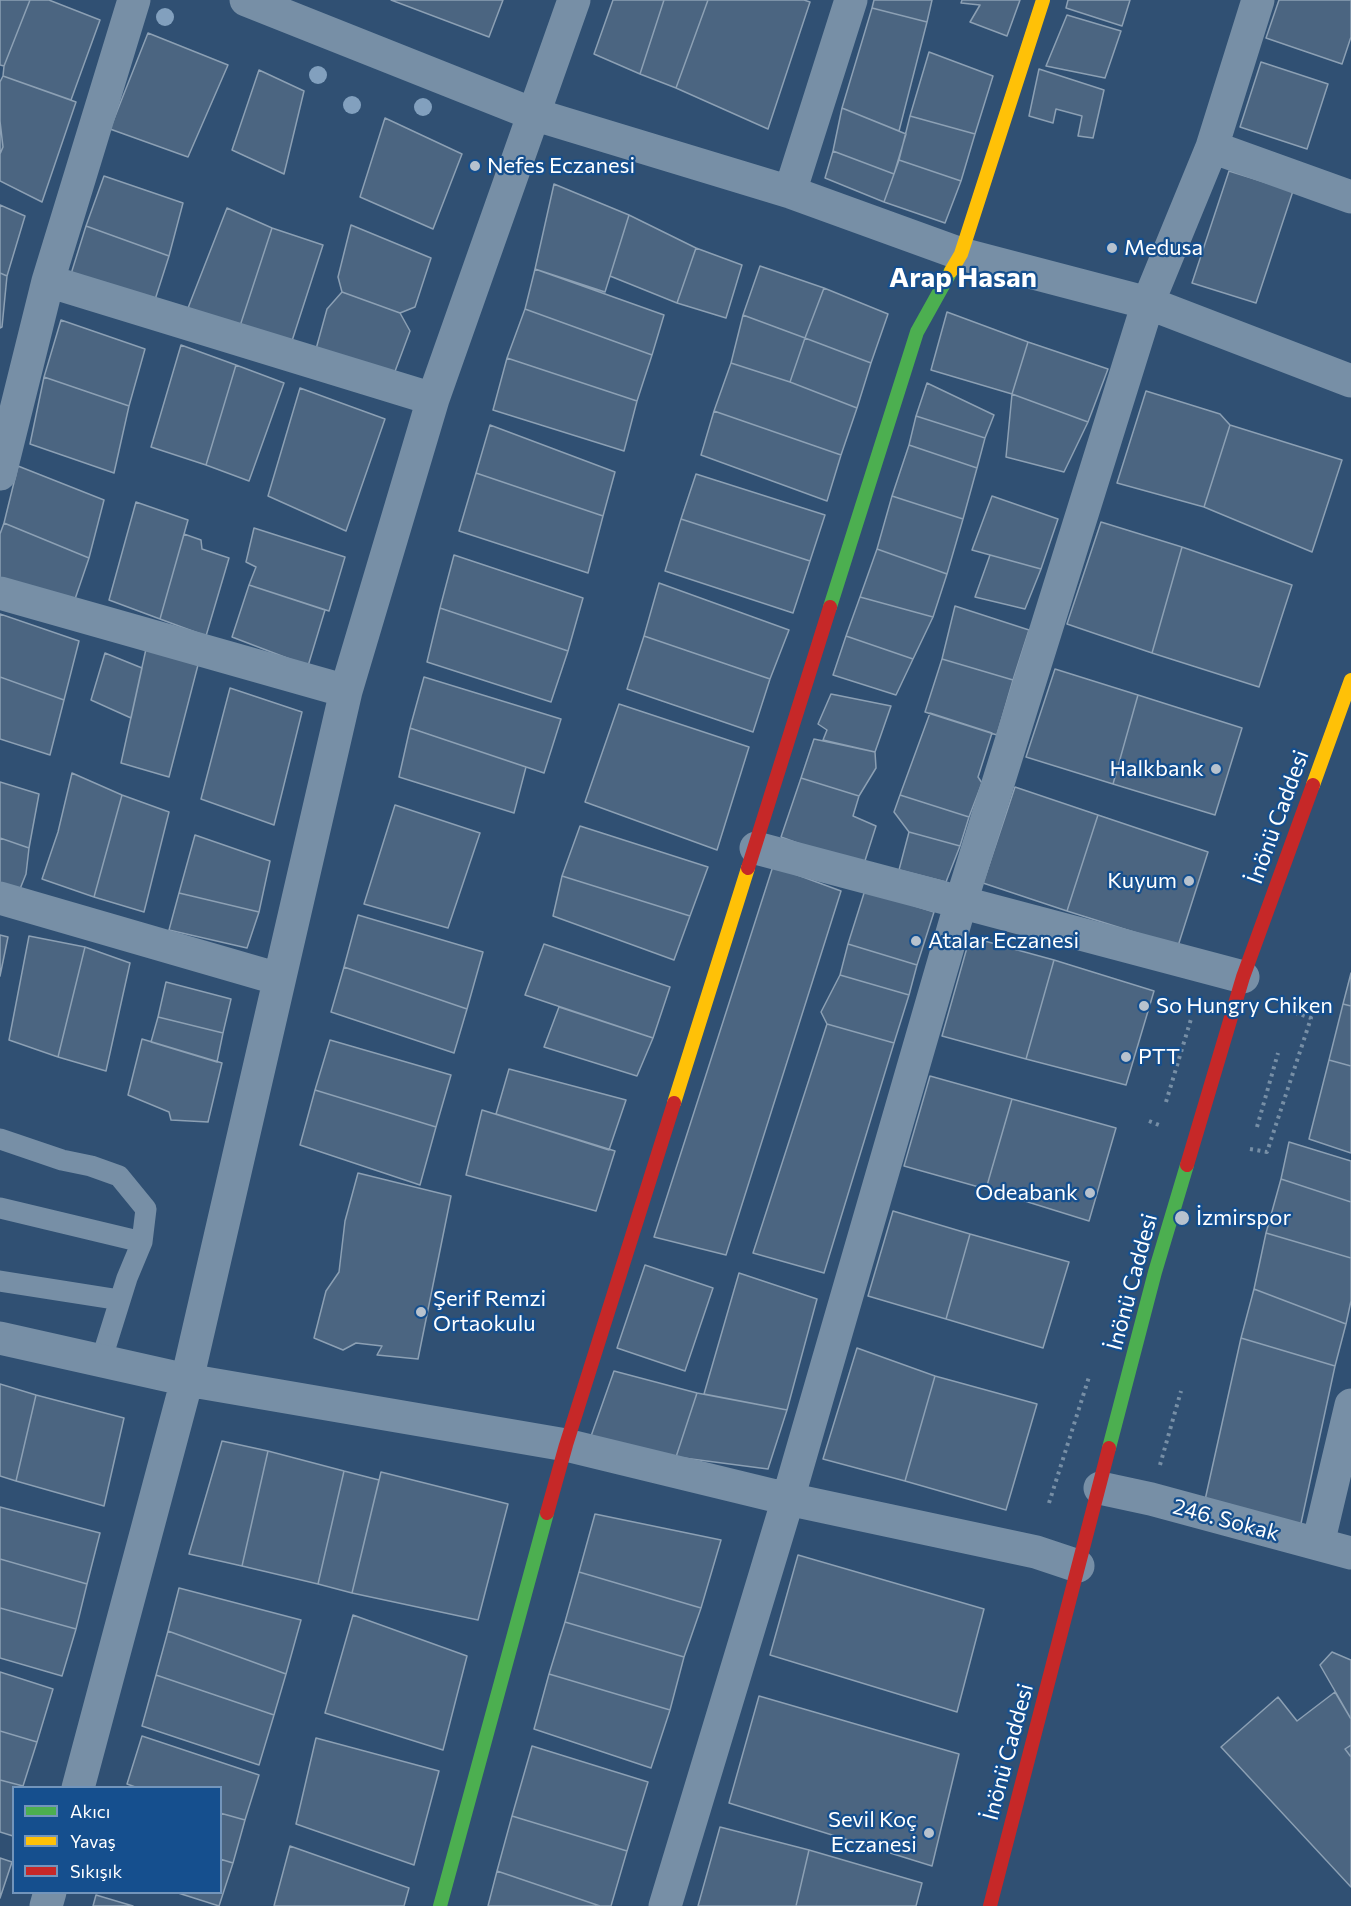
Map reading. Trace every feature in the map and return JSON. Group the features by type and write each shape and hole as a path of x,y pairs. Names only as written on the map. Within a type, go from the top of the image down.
{"street":[{"path":"0,474 48,281 134,0"},
{"path":"246,0 533,114 790,192 961,254 1149,303 1351,381"},
{"path":"79,1786 187,1380 346,691 433,399 574,0"},
{"path":"790,192 851,0"},
{"path":"440,1906 566,1445 917,332 961,254 1043,0"},
{"path":"665,1906 788,1499 961,902 1149,303 1212,147 1258,0"},
{"path":"1212,147 1351,196"},
{"path":"48,281 433,399"},
{"path":"0,593 346,691"},
{"name":"İnönü Caddesi","path":"990,1906 1155,1272 1243,977 1351,680"},
{"path":"756,848 1243,977"},
{"path":"0,898 279,979"},
{"path":"0,1338 187,1380 566,1445 788,1499 1036,1552 1078,1566"},
{"path":"1318,1544 1351,1405"},
{"name":"246. Sokak","path":"1100,1488 1151,1499 1351,1553"}],"lane":[{"path":"0,1139 119,1176 146,1209 142,1242 120,1300 101,1361"},
{"path":"0,1208 142,1242"},
{"path":"0,1281 120,1300"}],"path":[{"path":"1250,1149 1267,1152 1311,1018 1293,1012"},
{"path":"1166,1102 1189,1027"},
{"path":"1257,1126 1278,1053"},
{"path":"1149,1121 1160,1125"},
{"path":"1049,1503 1090,1375"},
{"path":"1161,1461 1180,1391"}],"building":[{"path":"0,0 30,0 4,66 0,65"},
{"path":"30,0 49,0 100,20 71,100 3,76 4,66"},
{"path":"391,0 503,0 489,37"},
{"path":"613,0 664,0 640,74 594,54"},
{"path":"664,0 708,0 676,88 640,74"},
{"path":"708,0 804,0 810,2 768,129 676,88"},
{"path":"874,0 932,0 927,22 872,8"},
{"path":"962,0 1020,0 1007,36 970,22 980,5 961,3"},
{"path":"1068,0 1130,0 1122,26 1066,8"},
{"path":"1279,0 1351,0 1351,37 1342,64 1266,38"},
{"path":"872,8 927,22 899,131 842,108"},
{"path":"1067,15 1121,31 1105,78 1046,66"},
{"path":"148,33 228,65 188,157 110,129"},
{"path":"929,52 993,76 975,134 910,116"},
{"path":"1261,62 1328,84 1307,149 1240,127"},
{"path":"1039,69 1104,90 1093,138 1078,136 1082,116 1056,109 1053,123 1029,116"},
{"path":"259,70 304,91 284,174 232,150"},
{"path":"3,76 76,102 42,202 0,181 0,154 3,147 0,82"},
{"path":"842,108 906,134 894,174 833,151"},
{"path":"910,116 975,134 961,181 899,160"},
{"path":"385,118 462,154 433,229 360,197"},
{"path":"0,121 3,147 0,154"},
{"path":"833,151 894,174 884,202 825,178"},
{"path":"899,160 961,181 945,223 884,202"},
{"path":"1229,171 1293,191 1256,303 1192,283"},
{"path":"104,176 183,203 169,256 86,226"},
{"path":"554,184 629,215 605,292 535,269"},
{"path":"0,205 25,216 7,276 0,273"},
{"path":"227,208 272,228 240,326 188,308"},
{"path":"629,215 696,248 677,303 610,276"},
{"path":"351,225 431,258 415,307 400,313 342,292 338,277"},
{"path":"86,226 169,256 153,306 71,274"},
{"path":"272,228 323,245 291,344 240,326"},
{"path":"696,248 742,265 726,318 677,303"},
{"path":"760,266 824,288 805,338 743,315"},
{"path":"535,269 664,315 652,355 525,309"},
{"path":"0,273 7,276 2,327 0,328"},
{"path":"824,288 888,314 871,363 805,338"},
{"path":"342,292 400,313 410,331 394,374 316,349 327,309"},
{"path":"525,309 652,355 637,401 507,358"},
{"path":"947,312 1028,342 1012,394 931,370"},
{"path":"743,315 805,338 790,382 731,363"},
{"path":"61,320 145,349 129,406 44,377"},
{"path":"805,338 871,363 857,408 790,382"},
{"path":"1028,342 1108,369 1088,422 1012,394"},
{"path":"181,345 236,365 206,465 151,447"},
{"path":"507,358 637,401 624,451 493,410"},
{"path":"731,363 790,382 857,408 841,455 714,411"},
{"path":"236,365 284,383 249,481 206,465"},
{"path":"44,377 129,406 114,473 30,444"},
{"path":"927,383 994,415 985,438 916,416"},
{"path":"300,388 385,419 346,531 268,496"},
{"path":"1146,391 1220,414 1230,425 1204,507 1117,483"},
{"path":"1012,394 1088,422 1064,472 1006,457"},
{"path":"714,411 841,455 827,501 701,455"},
{"path":"916,416 985,438 977,468 909,445"},
{"path":"490,425 615,472 603,516 476,473"},
{"path":"1230,425 1342,460 1312,552 1204,507"},
{"path":"909,445 977,468 963,519 892,496"},
{"path":"18,466 104,500 89,558 4,523"},
{"path":"476,473 603,516 588,573 459,531"},
{"path":"696,474 825,515 810,561 681,519"},
{"path":"892,496 963,519 947,574 877,549"},
{"path":"992,496 1058,519 1041,569 972,550"},
{"path":"136,502 188,520 160,619 109,600"},
{"path":"681,519 810,561 793,613 665,571"},
{"path":"1101,522 1182,547 1152,653 1067,624"},
{"path":"4,523 89,558 73,605 0,580 0,534"},
{"path":"254,528 345,557 329,611 249,585 256,567 246,562"},
{"path":"184,534 201,540 202,549 229,558 206,636 160,619"},
{"path":"1182,547 1292,585 1259,687 1152,653"},
{"path":"877,549 947,574 933,617 860,597"},
{"path":"454,555 583,598 568,651 440,608"},
{"path":"990,555 1041,569 1025,609 975,597"},
{"path":"659,583 789,630 770,679 644,636"},
{"path":"249,585 325,610 308,666 232,637"},
{"path":"860,597 933,617 913,659 846,636"},
{"path":"955,606 1029,630 1013,680 942,659"},
{"path":"440,608 568,651 551,702 427,662"},
{"path":"0,614 79,641 64,700 0,677"},
{"path":"644,636 770,679 753,732 627,689"},
{"path":"846,636 913,659 896,695 833,675"},
{"path":"146,649 198,665 169,777 121,763"},
{"path":"105,653 142,668 131,718 91,700"},
{"path":"942,659 1013,680 997,735 925,712"},
{"path":"1055,669 1138,695 1113,784 1026,757"},
{"path":"0,677 64,700 50,755 0,739"},
{"path":"424,677 561,719 544,773 410,728"},
{"path":"230,688 302,712 274,825 201,799"},
{"path":"831,694 891,706 875,752 823,740 827,730 818,724"},
{"path":"1138,695 1242,728 1215,815 1113,784"},
{"path":"619,704 749,747 717,850 585,802"},
{"path":"930,713 992,733 978,777 982,783 969,817 900,795"},
{"path":"410,728 526,767 514,813 399,777"},
{"path":"814,739 875,752 876,768 859,796 801,778"},
{"path":"72,773 122,795 94,897 42,879 58,832"},
{"path":"801,778 859,796 853,816 876,826 863,867 781,837"},
{"path":"0,782 39,794 29,848 0,838"},
{"path":"1015,787 1098,815 1067,911 983,883"},
{"path":"122,795 169,812 144,912 94,897"},
{"path":"900,795 969,817 960,846 909,832 894,812"},
{"path":"395,805 480,833 448,928 364,904"},
{"path":"1098,815 1208,852 1178,946 1067,911"},
{"path":"580,826 708,867 690,916 562,876"},
{"path":"909,832 960,846 946,882 899,870"},
{"path":"195,835 270,861 259,912 179,893"},
{"path":"0,838 29,848 26,874 16,899 0,892"},
{"path":"773,866 841,891 726,1255 654,1237"},
{"path":"562,876 690,916 674,960 553,916"},
{"path":"865,890 934,912 917,965 848,944"},
{"path":"179,893 259,912 247,948 169,930"},
{"path":"358,915 483,952 467,1009 344,967"},
{"path":"0,935 8,937 0,976"},
{"path":"29,936 85,947 58,1057 9,1040"},
{"path":"970,937 1054,960 1026,1059 942,1036"},
{"path":"544,944 670,987 653,1038 525,995"},
{"path":"848,944 917,965 909,995 840,975"},
{"path":"85,947 130,963 106,1071 58,1057"},
{"path":"1054,960 1154,991 1126,1085 1026,1059"},
{"path":"344,967 467,1009 454,1053 331,1012"},
{"path":"1351,973 1351,1006 1343,1004"},
{"path":"840,975 909,995 894,1043 827,1024 821,1012"},
{"path":"166,982 231,999 223,1033 158,1017"},
{"path":"1343,1004 1351,1006 1351,1066 1329,1060"},
{"path":"559,1007 653,1038 637,1076 544,1047"},
{"path":"158,1017 223,1033 217,1062 151,1042"},
{"path":"827,1024 894,1043 824,1273 753,1253"},
{"path":"142,1039 222,1063 208,1122 171,1120 169,1112 128,1095"},
{"path":"330,1040 451,1075 436,1127 315,1090"},
{"path":"1329,1060 1351,1066 1351,1153 1309,1139"},
{"path":"509,1069 626,1100 609,1150 496,1114"},
{"path":"930,1076 1012,1099 986,1189 904,1166"},
{"path":"315,1090 436,1127 420,1185 300,1145"},
{"path":"1012,1099 1116,1128 1089,1221 986,1189"},
{"path":"482,1110 615,1151 596,1211 466,1175"},
{"path":"1289,1142 1351,1161 1351,1202 1281,1179"},
{"name":"Şerif Remzi Ortaokulu","path":"358,1173 451,1196 418,1359 377,1355 382,1346 356,1343 343,1350 314,1338 326,1291 339,1272 345,1221"},
{"path":"1281,1179 1351,1202 1351,1258 1266,1233"},
{"path":"893,1211 970,1234 946,1319 868,1296"},
{"path":"1266,1233 1351,1258 1351,1301 1346,1324 1254,1289"},
{"path":"970,1234 1069,1262 1043,1348 946,1319"},
{"path":"645,1265 713,1288 685,1371 617,1348"},
{"path":"739,1273 817,1299 787,1410 704,1394"},
{"path":"1254,1289 1346,1324 1335,1366 1241,1338"},
{"path":"1241,1338 1335,1366 1300,1528 1205,1500"},
{"path":"857,1348 935,1376 905,1481 823,1459"},
{"path":"614,1371 697,1393 676,1457 590,1439"},
{"path":"935,1376 1037,1404 1006,1510 905,1481"},
{"path":"0,1384 36,1395 16,1481 0,1476"},
{"path":"697,1393 787,1410 768,1469 676,1457"},
{"path":"36,1395 124,1418 104,1506 16,1481"},
{"path":"222,1441 268,1451 242,1566 189,1554"},
{"path":"268,1451 344,1471 318,1584 242,1566"},
{"path":"344,1471 379,1480 352,1593 318,1584"},
{"path":"381,1472 508,1504 478,1620 352,1593"},
{"path":"0,1507 100,1533 87,1584 0,1559"},
{"path":"595,1514 721,1540 701,1608 579,1572"},
{"path":"798,1555 984,1609 957,1712 770,1655"},
{"path":"0,1559 87,1584 76,1629 0,1608"},
{"path":"579,1572 701,1608 684,1657 565,1622"},
{"path":"179,1588 301,1620 286,1674 168,1631"},
{"path":"0,1608 76,1629 62,1676 0,1658"},
{"path":"353,1615 467,1656 443,1750 325,1713"},
{"path":"565,1622 684,1657 670,1710 549,1674"},
{"path":"168,1631 286,1674 274,1715 156,1675"},
{"path":"1332,1652 1351,1660 1351,1719 1320,1665"},
{"path":"0,1672 53,1689 37,1742 0,1731"},
{"path":"549,1674 670,1710 651,1768 534,1729"},
{"path":"156,1675 274,1715 259,1765 142,1726"},
{"path":"1335,1692 1351,1719 1351,1745 1345,1749 1351,1757 1351,1887 1221,1747 1278,1697 1297,1721"},
{"path":"759,1696 959,1754 932,1866 729,1803"},
{"path":"0,1731 37,1742 23,1786 0,1780"},
{"path":"142,1736 259,1775 245,1820 222,1814 222,1786 132,1786 127,1784"},
{"path":"316,1738 439,1771 414,1865 296,1824"},
{"path":"1351,1745 1351,1757 1345,1749"},
{"path":"532,1746 648,1782 627,1851 512,1816"},
{"path":"0,1780 23,1786 12,1786 12,1836 0,1832"},
{"path":"222,1814 245,1820 233,1863 222,1860"},
{"path":"512,1816 627,1851 611,1906 600,1906 497,1871"},
{"path":"720,1827 809,1850 796,1906 698,1906"},
{"path":"290,1846 409,1888 404,1906 274,1906"},
{"path":"809,1850 922,1883 916,1906 796,1906"},
{"path":"0,1858 12,1862 0,1898"},
{"path":"222,1860 233,1863 219,1906 181,1894 222,1894"},
{"path":"497,1871 600,1906 488,1906"},
{"path":"96,1895 133,1906 93,1906"}],"traffic: fast":[{"path":"830,607 917,332 951,271"},
{"path":"1109,1448 1155,1272 1187,1165"},
{"path":"440,1906 547,1513"}],"traffic: slow":[{"path":"951,271 961,254 1043,0"},
{"path":"1313,785 1351,680"},
{"path":"674,1103 748,868"}],"traffic: jam":[{"path":"748,868 830,607"},
{"path":"1187,1165 1243,977 1313,785"},
{"path":"547,1513 566,1445 674,1103"},
{"path":"990,1906 1109,1448"}],"place":[{"name":"Nefes Eczanesi","path":"475,166"},
{"name":"Medusa","path":"1112,248"},
{"name":"Halkbank","path":"1216,769"},
{"name":"Kuyum","path":"1189,881"},
{"name":"Atalar Eczanesi","path":"916,941"},
{"name":"So Hungry Chiken","path":"1144,1006"},
{"name":"PTT","path":"1126,1057"},
{"name":"Odeabank","path":"1090,1193"},
{"name":"İzmirspor","path":"1182,1218"},
{"name":"Şerif Remzi Ortaokulu","path":"421,1312"},
{"name":"Sevil Koç Eczanesi","path":"929,1833"}],"district":[{"name":"Arap Hasan","path":"963,278"}]}
